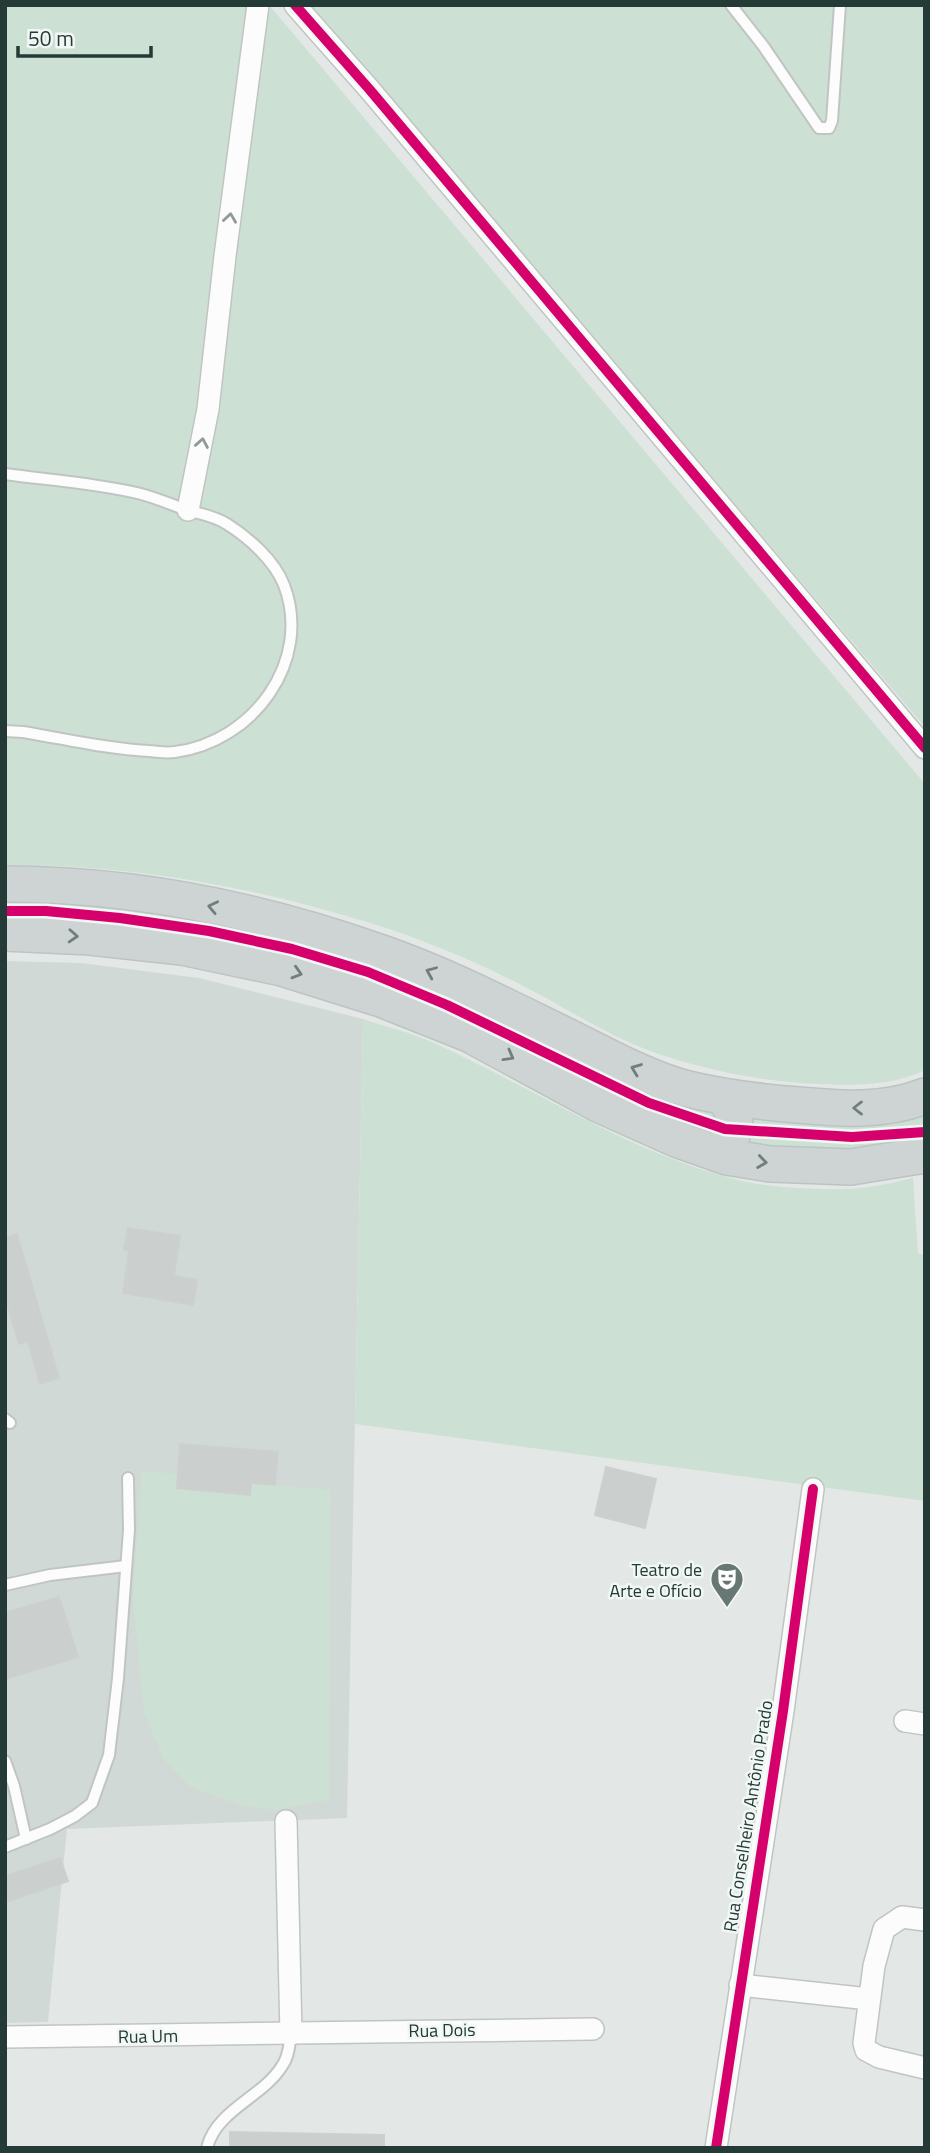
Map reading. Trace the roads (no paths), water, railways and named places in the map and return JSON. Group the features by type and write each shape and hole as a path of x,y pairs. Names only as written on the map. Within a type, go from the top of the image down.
{"main road":[{"path":"5,884 89,888 180,900 264,918 346,941 416,965 457,983 610,1059 682,1087 724,1097 750,1102 861,1108 890,1107 925,1096"},
{"path":"5,933 90,937 182,947 282,968 381,999 469,1034 600,1105 676,1139 716,1153 770,1164 851,1167 925,1155"},
{"path":"716,1153 727,1144 735,1129 734,1112 724,1097"}],"street":[{"path":"188,510 208,409 258,5"},
{"path":"295,5 379,100 925,748"},
{"name":"Rua Conselheiro Antônio Prado","path":"716,2148 783,1711 813,1489"},
{"path":"286,1821 291,2034"},
{"path":"925,1920 902,1917 884,1929 874,1966 865,2033 866,2050 879,2057 925,2068"},
{"path":"740,1985 869,1999"},
{"name":"Rua Dois","path":"291,2034 433,2029 593,2029"},
{"name":"Rua Um","path":"5,2037 291,2034"}],"lane":[{"path":"731,5 764,47 819,128 823,129 829,128 832,121 840,5"},
{"path":"5,474 138,493 214,517 245,538 274,568 284,585 290,621 290,646 284,670 268,698 252,716 223,735 201,745 175,752 129,750 23,732 5,732"},
{"path":"5,1847 75,1816 92,1803 109,1755 126,1566 128,1478"},
{"path":"5,1585 50,1575 126,1566"},
{"path":"5,1761 14,1786 26,1839"},
{"path":"207,2148 209,2139 232,2111 281,2069 287,2057 291,2034"}],"place":[{"name":"Teatro de Arte e Ofício","path":"727,1609"}]}
